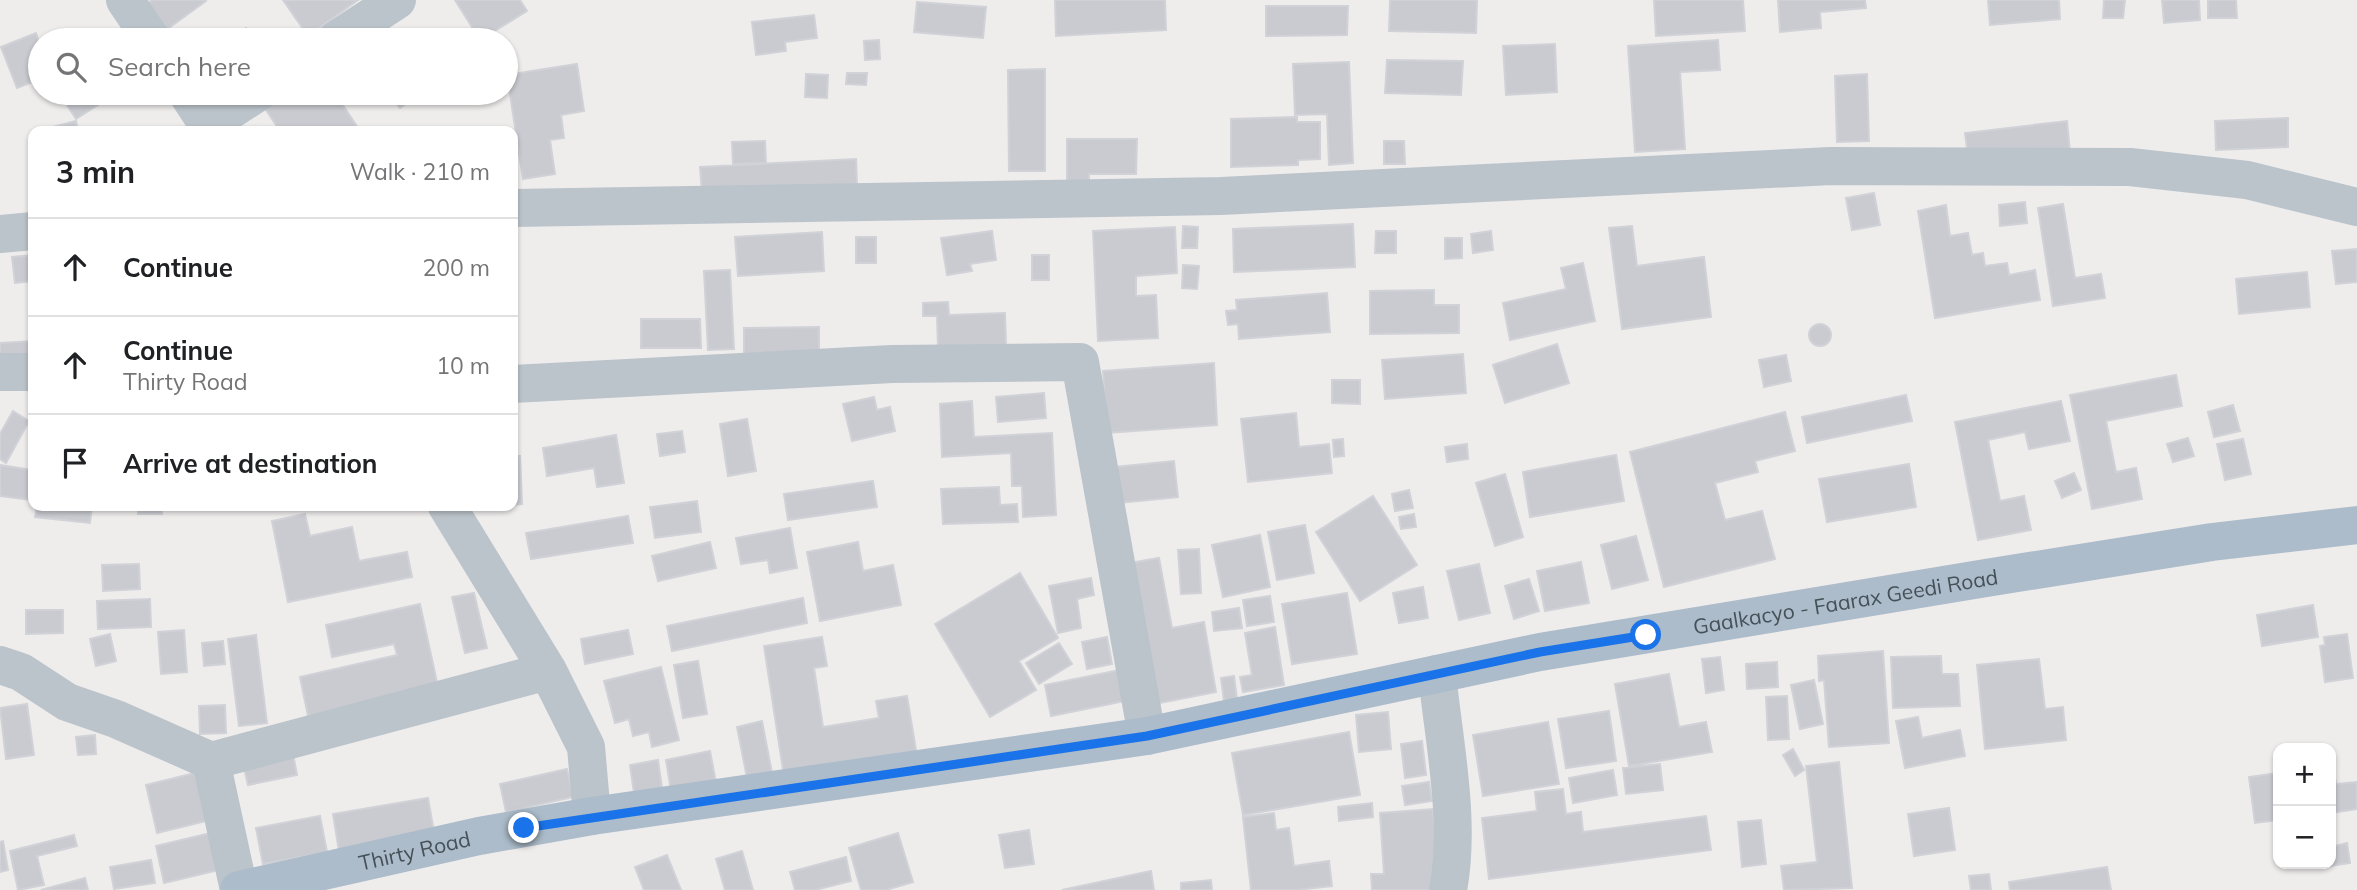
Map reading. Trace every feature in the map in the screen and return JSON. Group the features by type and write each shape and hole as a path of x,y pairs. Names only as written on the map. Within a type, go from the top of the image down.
{"main road":[{"name":"Gaalkacyo - Faarax Geedi Road","path":"592,816 1147,736 1540,652 2212,542 2357,524"},
{"name":"Thirty Road","path":"239,890 479,836 592,816"}],"street":[{"path":"125,0 144,28"},
{"path":"354,28 397,0"},
{"path":"195,105 209,126"},
{"path":"213,126 241,105"},
{"path":"518,208 1221,195 1831,166 2130,167 2247,180 2357,207"},
{"path":"0,234 28,231"},
{"path":"518,384 892,364 1080,362 1147,736"},
{"path":"0,372 28,372"},
{"path":"450,511 548,671 586,747 592,816"},
{"path":"0,665 22,671 67,702 116,719 211,761 548,671"},
{"path":"1437,674 1451,816 1452,868 1448,890"},
{"path":"211,761 239,890"}],"building":[{"path":"152,0 206,1 169,28 148,28 136,12"},
{"path":"283,0 358,0 319,28 302,28"},
{"path":"455,0 520,0 527,11 499,28 472,28"},
{"path":"1055,0 1165,0 1166,30 1056,36"},
{"path":"1390,0 1477,0 1476,33 1389,31"},
{"path":"1654,0 1743,0 1745,31 1656,36"},
{"path":"1778,0 1865,0 1866,8 1820,12 1821,28 1780,32"},
{"path":"1988,0 2059,0 2060,19 1990,25"},
{"path":"2104,0 2125,0 2123,18 2103,18"},
{"path":"2162,0 2199,0 2200,20 2164,23"},
{"path":"2208,0 2236,0 2237,18 2208,18"},
{"path":"917,2 986,7 983,38 914,32"},
{"path":"1266,6 1348,6 1347,35 1266,36"},
{"path":"814,15 817,38 785,42 786,51 756,55 752,22"},
{"path":"28,36 28,84 17,88 1,47"},
{"path":"879,40 880,59 865,60 864,41"},
{"path":"1718,40 1720,70 1680,72 1685,149 1635,152 1628,46"},
{"path":"1555,44 1557,92 1506,95 1503,46"},
{"path":"1387,60 1463,61 1461,95 1385,93"},
{"path":"1349,62 1353,163 1329,165 1327,114 1295,115 1293,64"},
{"path":"577,64 584,111 561,115 564,138 550,140 555,174 523,179 518,126 515,126 512,105 518,105 518,73"},
{"path":"1045,69 1045,171 1009,171 1008,70"},
{"path":"847,73 867,73 866,85 846,84"},
{"path":"806,74 828,75 827,98 805,97"},
{"path":"1867,74 1869,141 1837,142 1835,76"},
{"path":"67,105 98,105 76,119"},
{"path":"343,105 357,126 277,126 264,107"},
{"path":"1297,117 1297,122 1320,122 1320,159 1298,160 1298,165 1231,167 1231,119"},
{"path":"2288,118 2288,147 2216,150 2215,121"},
{"path":"76,121 77,126 56,126"},
{"path":"2067,121 2070,153 1969,164 1965,133"},
{"path":"1067,139 1137,139 1136,174 1089,174 1089,187 1067,187"},
{"path":"765,141 766,163 733,164 732,142"},
{"path":"1384,141 1404,141 1405,164 1384,164"},
{"path":"856,159 857,184 702,193 700,167"},
{"path":"1874,193 1880,225 1852,230 1846,198"},
{"path":"2025,202 2027,223 2000,226 1999,205"},
{"path":"2063,204 2075,278 2101,274 2105,298 2053,306 2038,208"},
{"path":"1946,205 1950,236 1968,233 1972,255 1983,253 1985,266 2007,263 2009,275 2035,270 2040,300 1935,318 1918,211"},
{"path":"1353,224 1355,267 1234,272 1233,229"},
{"path":"1183,226 1198,227 1197,248 1182,248"},
{"path":"1632,226 1637,266 1704,257 1711,317 1622,329 1609,228"},
{"path":"1175,227 1177,273 1136,276 1136,296 1156,295 1158,338 1098,341 1093,231"},
{"path":"992,231 996,260 970,264 972,271 947,275 941,238"},
{"path":"1376,231 1396,231 1396,253 1375,253"},
{"path":"1491,231 1493,250 1473,253 1471,234"},
{"path":"822,232 824,271 738,276 735,237"},
{"path":"856,237 876,237 876,263 856,263"},
{"path":"1445,238 1462,238 1462,258 1445,259"},
{"path":"2357,249 2357,282 2336,284 2332,251"},
{"path":"28,255 28,282 15,283 12,257"},
{"path":"1032,255 1049,255 1049,280 1032,280"},
{"path":"1583,263 1595,321 1510,340 1503,303 1566,289 1561,268"},
{"path":"1183,265 1199,266 1197,289 1182,288"},
{"path":"730,270 734,349 708,350 704,271"},
{"path":"2307,272 2310,307 2239,314 2236,279"},
{"path":"1434,290 1434,305 1459,305 1459,333 1370,334 1370,291"},
{"path":"1327,293 1330,332 1239,339 1238,324 1228,325 1226,311 1237,310 1236,300"},
{"path":"948,302 949,315 1005,313 1006,346 938,348 937,316 923,316 923,303"},
{"path":"641,319 700,319 701,348 641,348"},
{"path":"1820,324 1828,327 1831,335 1828,343 1820,346 1812,343 1809,335 1812,327"},
{"path":"819,327 819,353 744,354 744,328"},
{"path":"28,341 28,368 0,369 0,343"},
{"path":"1557,344 1569,383 1505,403 1493,365"},
{"path":"1463,354 1466,393 1385,399 1382,360"},
{"path":"1786,355 1791,381 1764,387 1759,360"},
{"path":"1214,363 1217,425 1107,433 1103,371"},
{"path":"2176,375 2182,406 2106,421 2116,472 2136,468 2142,499 2092,509 2070,395"},
{"path":"1332,380 1360,380 1360,404 1332,403"},
{"path":"1044,393 1046,418 998,422 996,397"},
{"path":"1906,395 1912,421 1807,443 1802,417"},
{"path":"874,397 877,410 890,407 895,431 852,441 843,404"},
{"path":"972,401 974,437 1052,433 1056,515 1023,517 1022,486 1012,486 1011,453 942,457 940,404"},
{"path":"2061,401 2070,441 2029,449 2025,432 1988,440 2000,501 2024,496 2031,530 1978,540 1955,422"},
{"path":"2233,405 2240,431 2214,437 2208,412"},
{"path":"13,411 28,420 6,463 0,459 0,434"},
{"path":"1785,412 1795,451 1755,461 1758,472 1715,483 1725,520 1762,511 1775,559 1664,587 1630,452"},
{"path":"1296,413 1299,447 1329,444 1332,473 1248,482 1241,419"},
{"path":"747,419 756,471 728,476 720,424"},
{"path":"682,431 685,452 660,456 657,434"},
{"path":"616,435 624,483 597,487 594,468 547,476 543,448"},
{"path":"2188,438 2194,456 2173,462 2167,444"},
{"path":"1343,439 1344,456 1334,457 1333,440"},
{"path":"2243,439 2251,474 2225,480 2217,444"},
{"path":"1467,444 1468,459 1447,462 1445,447"},
{"path":"1616,455 1624,501 1530,517 1523,472"},
{"path":"518,456 520,456 522,504 518,504"},
{"path":"1174,461 1178,497 1119,503 1115,467"},
{"path":"1909,464 1916,507 1827,522 1819,479"},
{"path":"0,465 28,469 28,500 0,496"},
{"path":"2074,473 2081,490 2062,498 2055,481"},
{"path":"1505,474 1523,537 1495,546 1476,483"},
{"path":"873,481 877,507 788,520 784,494"},
{"path":"999,487 1000,505 1017,504 1018,522 943,524 941,489"},
{"path":"1409,490 1413,508 1395,511 1392,494"},
{"path":"1373,496 1417,565 1360,601 1316,532"},
{"path":"697,501 701,532 655,538 650,507"},
{"path":"36,511 91,511 90,523 35,517"},
{"path":"138,511 162,511 162,514 138,514"},
{"path":"305,514 310,536 352,527 359,561 407,552 412,577 288,602 272,521"},
{"path":"1414,514 1416,527 1401,529 1399,517"},
{"path":"628,516 633,543 531,559 526,533"},
{"path":"1305,525 1314,573 1277,580 1268,532"},
{"path":"790,528 797,568 770,573 768,560 741,564 736,538"},
{"path":"1260,535 1270,587 1223,597 1212,545"},
{"path":"1636,536 1648,580 1612,589 1601,545"},
{"path":"710,542 716,568 658,581 652,556"},
{"path":"858,542 863,571 893,565 901,605 820,621 807,552"},
{"path":"1199,549 1201,593 1181,594 1178,550"},
{"path":"1159,558 1172,628 1204,622 1216,692 1149,705 1124,564"},
{"path":"1581,562 1589,603 1545,611 1537,571"},
{"path":"139,564 140,589 103,591 102,565"},
{"path":"1479,564 1490,613 1459,620 1447,571"},
{"path":"1020,573 1058,638 1019,661 1036,690 990,717 935,624"},
{"path":"1091,578 1094,595 1077,599 1081,628 1058,633 1049,586"},
{"path":"1529,579 1539,611 1514,619 1505,586"},
{"path":"1423,587 1428,618 1399,623 1393,593"},
{"path":"474,593 487,648 465,653 452,597"},
{"path":"1347,593 1357,654 1292,664 1282,604"},
{"path":"1270,596 1274,622 1247,626 1243,600"},
{"path":"803,598 807,623 672,651 667,626"},
{"path":"150,599 151,627 98,629 97,601"},
{"path":"420,604 438,687 308,716 300,677 397,655 394,644 332,657 326,625"},
{"path":"2313,605 2318,637 2262,646 2257,615"},
{"path":"1239,608 1242,628 1214,631 1212,612"},
{"path":"26,610 63,610 63,633 26,634"},
{"path":"1275,627 1284,685 1243,692 1240,677 1252,675 1245,633"},
{"path":"184,630 187,672 161,674 158,632"},
{"path":"628,630 633,654 585,664 581,639"},
{"path":"110,634 116,661 96,666 90,639"},
{"path":"2347,634 2353,678 2325,682 2320,646 2325,645 2324,637"},
{"path":"256,635 267,723 239,726 228,639"},
{"path":"822,637 827,666 814,668 823,727 879,718 876,701 907,696 918,762 785,783 764,646"},
{"path":"1107,637 1112,664 1087,669 1082,642"},
{"path":"223,641 225,664 204,666 202,643"},
{"path":"1059,643 1072,664 1039,684 1026,663"},
{"path":"1883,651 1889,743 1829,747 1824,680 1819,681 1818,656"},
{"path":"1941,656 1942,674 1958,674 1960,706 1893,708 1891,657"},
{"path":"1720,657 1724,690 1706,693 1702,659"},
{"path":"2039,659 2045,709 2063,707 2066,740 1985,749 1977,665"},
{"path":"698,661 707,714 683,718 674,665"},
{"path":"1777,662 1778,687 1747,689 1746,664"},
{"path":"661,667 679,740 652,747 649,732 633,736 629,719 615,723 604,681"},
{"path":"1120,670 1125,701 1051,716 1045,685"},
{"path":"1669,674 1679,727 1706,722 1712,752 1629,766 1615,684"},
{"path":"1234,676 1237,699 1224,701 1221,678"},
{"path":"1814,680 1823,724 1800,729 1791,685"},
{"path":"1787,696 1789,739 1768,740 1766,697"},
{"path":"27,704 34,755 6,759 0,708"},
{"path":"225,705 226,733 200,734 199,706"},
{"path":"1609,711 1616,761 1566,768 1558,719"},
{"path":"1388,712 1391,749 1359,752 1356,715"},
{"path":"1918,717 1922,738 1960,730 1965,756 1905,768 1896,721"},
{"path":"762,721 773,778 748,783 737,727"},
{"path":"1548,722 1559,784 1483,796 1473,735"},
{"path":"1349,732 1360,795 1243,815 1232,753"},
{"path":"95,735 96,754 78,755 76,737"},
{"path":"1422,741 1426,775 1405,778 1401,744"},
{"path":"1793,749 1804,770 1795,776 1783,755"},
{"path":"710,751 717,788 672,797 666,760"},
{"path":"293,754 297,775 248,785 243,764"},
{"path":"658,760 663,795 635,800 630,765"},
{"path":"1839,762 1852,888 1784,890 1781,866 1817,862 1806,766"},
{"path":"1660,764 1663,790 1626,794 1623,768"},
{"path":"567,769 573,797 506,812 500,784"},
{"path":"1613,770 1617,795 1573,803 1569,778"},
{"path":"199,772 210,820 157,833 146,785"},
{"path":"2273,774 2273,821 2255,823 2249,777"},
{"path":"1429,782 1432,801 1405,805 1402,786"},
{"path":"2357,782 2357,809 2336,812 2336,784"},
{"path":"1563,789 1566,814 1581,812 1583,832 1706,816 1711,850 1489,879 1482,818 1537,811 1535,792"},
{"path":"428,798 434,832 341,864 333,814"},
{"path":"1372,803 1373,817 1339,821 1338,807"},
{"path":"1949,808 1955,850 1914,856 1908,814"},
{"path":"1433,809 1439,890 1372,890 1371,874 1384,874 1380,813"},
{"path":"1274,813 1276,830 1289,828 1294,866 1329,861 1332,886 1296,890 1251,890 1243,817"},
{"path":"320,816 327,852 263,864 256,828"},
{"path":"1761,820 1766,864 1742,867 1738,822"},
{"path":"1029,830 1034,864 1005,868 999,835"},
{"path":"219,831 227,868 164,883 156,846"},
{"path":"898,833 913,882 886,890 861,890 849,848"},
{"path":"74,835 77,846 37,856 44,885 18,890 10,851"},
{"path":"3,841 8,870 0,872 0,842"},
{"path":"2347,843 2350,863 2336,865 2336,846"},
{"path":"742,851 753,890 725,890 716,859"},
{"path":"667,855 681,890 644,890 635,867"},
{"path":"846,857 851,881 815,890 795,890 790,872"},
{"path":"151,860 155,883 114,889 110,867"},
{"path":"2107,867 2111,890 2010,890 2009,882"},
{"path":"1151,871 1154,890 1062,890"},
{"path":"1989,874 1991,890 1971,890 1969,876"},
{"path":"85,878 88,890 41,890"},
{"path":"1211,880 1212,890 1181,890 1181,883"}],"route":[{"path":"524,828 1147,736 1540,652 1646,635"}]}
